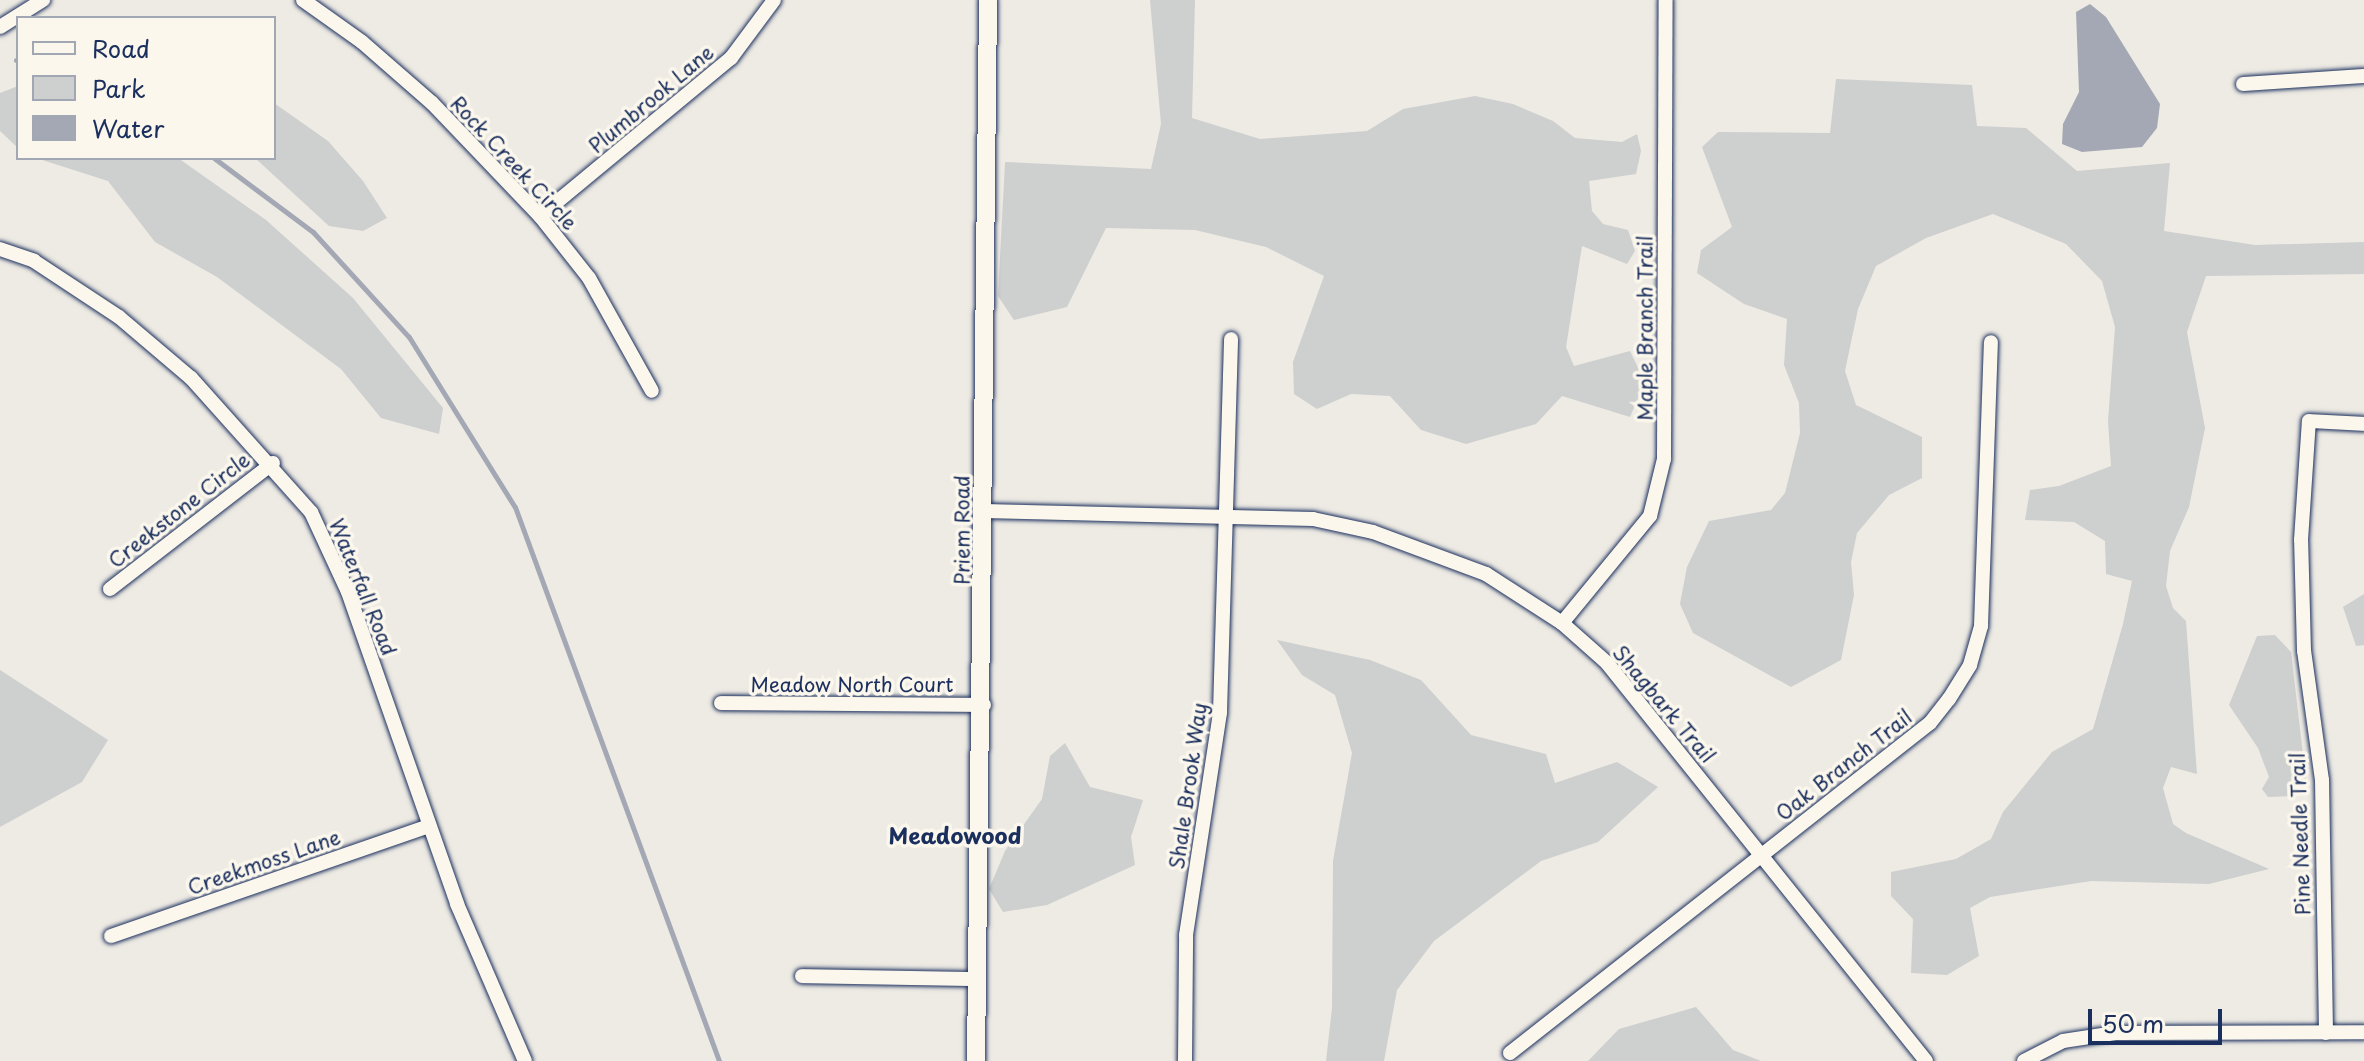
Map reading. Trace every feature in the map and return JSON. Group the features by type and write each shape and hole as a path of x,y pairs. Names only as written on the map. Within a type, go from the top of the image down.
{"street":[{"path":"18,16 43,0"},
{"name":"Rock Creek Circle","path":"303,0 362,42 432,103 540,216 589,278 652,391"},
{"name":"Plumbrook Lane","path":"540,216 731,58 774,0"},
{"name":"Priem Road","path":"976,1061 984,705 988,0"},
{"name":"Maple Branch Trail","path":"1562,623 1650,516 1664,459 1666,0"},
{"path":"2243,84 2364,76"},
{"name":"Waterfall Road","path":"0,249 34,261 119,317 191,378 273,463 311,512 348,592 457,904 525,1061"},
{"name":"Shale Brook Way","path":"1185,1061 1186,935 1220,712 1231,339"},
{"name":"Oak Branch Trail","path":"1510,1053 1930,723 1970,665 1981,626 1991,342"},
{"name":"Pine Needle Trail","path":"2326,1033 2322,780 2304,651 2301,540 2309,421 2364,424"},
{"name":"Creekstone Circle","path":"110,589 273,463"},
{"name":"Shagbark Trail","path":"984,511 1313,519 1373,532 1486,574 1562,623 1607,663 1926,1061"},
{"name":"Meadow North Court","path":"721,703 984,705"},
{"name":"Creekmoss Lane","path":"111,936 429,826"},
{"path":"802,976 977,979"},
{"path":"2024,1061 2063,1041 2098,1034 2364,1032"}],"green space":[{"path":"1150,0 1195,0 1192,118 1260,139 1367,131 1403,109 1475,96 1513,104 1553,121 1575,138 1622,142 1637,134 1641,151 1636,174 1589,181 1592,211 1603,224 1628,230 1635,251 1627,264 1582,246 1566,347 1574,366 1630,351 1645,382 1630,417 1562,396 1536,424 1466,444 1421,430 1390,396 1351,394 1317,409 1294,394 1293,362 1324,276 1266,247 1195,230 1106,228 1067,307 1014,320 998,296 1005,162 1151,169 1161,124"},
{"path":"1836,79 1972,85 1977,126 2026,128 2077,171 2170,163 2164,231 2255,245 2364,242 2364,274 2206,276 2187,332 2205,428 2189,507 2170,551 2166,586 2173,608 2186,621 2197,774 2171,767 2163,788 2173,824 2186,833 2269,869 2209,884 2091,881 1990,897 1970,908 1979,956 1947,975 1911,973 1913,919 1891,896 1891,872 1956,859 1991,839 2003,812 2052,752 2093,729 2123,624 2132,581 2106,574 2105,541 2074,522 2025,520 2030,490 2059,486 2111,466 2108,421 2115,327 2102,281 2066,244 1993,214 1926,238 1876,266 1858,309 1845,371 1856,405 1922,437 1922,478 1889,495 1857,533 1851,562 1854,595 1841,660 1791,687 1693,633 1680,604 1687,567 1709,521 1771,510 1785,493 1800,433 1799,403 1784,365 1787,319 1744,304 1697,273 1701,250 1732,227 1702,147 1718,132 1830,133"},
{"path":"16,87 16,146 0,131 0,93"},
{"path":"276,104 328,141 363,181 387,218 363,231 329,226 257,160 276,160"},
{"path":"42,160 181,160 266,220 353,298 443,408 439,434 381,418 341,369 217,277 155,242 108,181"},
{"path":"2364,594 2364,645 2356,646 2343,607"},
{"path":"2275,635 2291,652 2306,780 2291,796 2268,797 2262,789 2269,777 2258,748 2229,705 2257,636"},
{"path":"1277,640 1370,660 1421,680 1471,735 1546,754 1555,783 1617,762 1658,787 1598,842 1541,861 1434,941 1397,990 1384,1061 1326,1061 1332,1008 1333,861 1352,753 1335,695 1302,675"},
{"path":"0,670 108,740 82,782 0,827"},
{"path":"1065,743 1090,787 1143,800 1131,837 1135,865 1047,905 1003,912 989,889 1005,851 1042,799 1050,756"},
{"path":"1696,1007 1733,1050 1761,1061 1588,1061 1619,1029"}],"water":[{"path":"2090,4 2106,17 2160,104 2157,128 2142,147 2082,152 2062,144 2063,124 2079,92 2076,12"}],"waterway":[{"path":"217,160 313,232 409,337 515,507 719,1061"}],"district":[{"name":"Meadowood","path":"955,835"}]}
